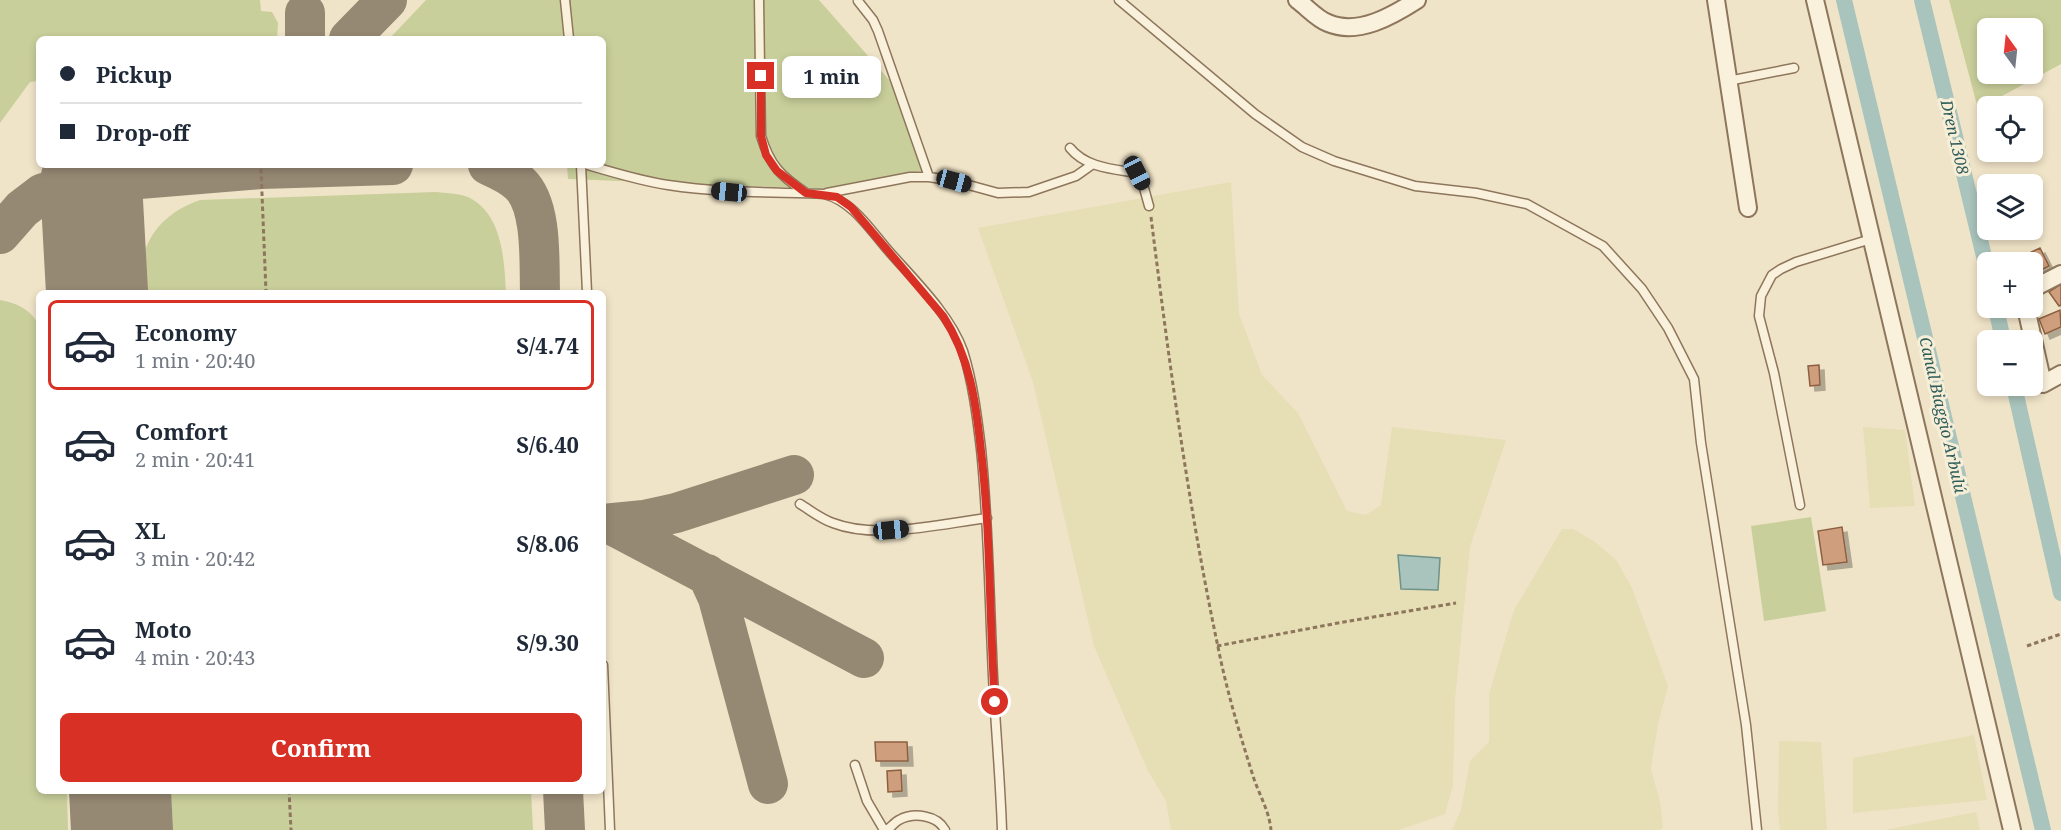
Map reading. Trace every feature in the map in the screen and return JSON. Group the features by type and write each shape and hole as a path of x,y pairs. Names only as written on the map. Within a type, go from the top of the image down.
{"street":[{"path":"1298,0 1326,22 1356,28 1396,14 1417,0"},
{"path":"1716,0 1748,208"},
{"path":"1815,0 2012,830"},
{"path":"2043,283 2061,274"},
{"path":"2028,318 2043,384 2061,374"}],"lane":[{"path":"565,0 569,36"},
{"path":"759,0 761,136 766,155 777,171 806,193"},
{"path":"1119,0 1255,114 1302,147 1334,161 1415,186 1476,193 1527,204 1603,246 1642,289 1668,328 1694,379 1701,443 1746,724 1757,830"},
{"path":"858,2 873,20 878,31 929,177"},
{"path":"1728,81 1794,68"},
{"path":"1070,148 1078,158 1093,164 1137,173 1149,206"},
{"path":"824,194 909,177 954,181 998,193 1029,192 1076,176 1093,164"},
{"path":"581,168 587,290"},
{"path":"598,168 668,185 729,192 806,193 837,197 851,207 912,277 954,333 962,350 976,403 987,518 1002,830"},
{"path":"1800,505 1774,374 1759,316 1761,296 1772,275 1781,269 1871,239"},
{"path":"800,504 831,523 868,530 891,530 987,518"},
{"path":"606,736 610,830"},
{"path":"855,765 867,801 886,830 899,820 916,815 934,818 945,830"}],"path":[{"path":"261,169 266,290"},
{"path":"1149,206 1168,353 1217,646 1229,696 1255,783 1268,813 1271,830"},
{"path":"1217,646 1456,603"},
{"path":"2027,646 2061,634"},
{"path":"289,794 291,830"}],"shaded area":[{"path":"1231,182 1239,314 1262,375 1298,413 1347,511 1366,515 1381,505 1392,427 1506,440 1470,547 1455,700 1453,785 1445,814 1399,830 1171,830 1166,801 1148,771 1094,646 1033,382 978,228"},
{"path":"1863,427 1905,430 1915,506 1870,508"},
{"path":"1562,529 1573,529 1595,542 1616,560 1632,588 1668,686 1658,724 1651,769 1660,802 1663,827 1661,830 1452,830 1461,810 1470,761 1489,742 1489,694 1514,610"},
{"path":"1974,735 1987,800 1853,813 1853,758"},
{"path":"1779,741 1821,742 1827,830 1780,830"},
{"path":"1976,812 1980,830 1885,830"}],"green space":[{"path":"0,0 260,0 261,11 272,12 278,23 277,36 36,36 36,81 30,82 0,123"},
{"path":"426,0 819,0 898,90 926,170 828,189 568,179 567,168 606,168 606,36 392,36"},
{"path":"1949,0 2061,0 2061,64 2043,74 2043,18 1977,18 1977,84 2024,84 2002,96 1977,96 1977,105"},
{"path":"435,192 468,197 480,205 495,226 502,252 506,290 145,290 143,258 152,235 165,220 181,208 200,200"},
{"path":"0,300 22,308 36,321 36,794 67,794 68,830 0,830"},
{"path":"1811,517 1826,611 1764,621 1751,526"},
{"path":"171,794 531,794 533,830 173,830"}],"water":[{"path":"1398,555 1440,558 1438,590 1401,589"}],"building":[{"path":"2043,254 2049,266 2043,269"},
{"path":"2061,284 2061,305 2059,306 2049,292"},
{"path":"2060,310 2061,327 2045,334 2039,319"},
{"path":"1819,365 1820,385 1810,386 1808,366"},
{"path":"1842,527 1847,562 1823,565 1818,531"},
{"path":"875,742 907,742 908,761 876,761"},
{"path":"901,770 902,791 888,792 887,771"}],"waterway":[{"name":"Canal Biaggio Arbulú","path":"1844,0 2043,830"},
{"name":"Dren 1308","path":"1922,0 1983,252"},
{"name":"Dren 1308","path":"1998,318 2001,330"},
{"name":"Dren 1308","path":"2016,396 2061,593"}],"taxiway":[{"path":"352,36 387,0"},
{"path":"305,13 305,36"},
{"path":"0,234 22,209 43,193 91,183 294,168"},
{"path":"494,168 509,175 520,184 533,206 538,235 540,290"},
{"path":"606,524 644,520 676,513 794,475"},
{"path":"612,525 864,658"},
{"path":"707,574 718,598 768,784"},
{"path":"563,794 565,830"}],"runway":[{"path":"91,183 97,290"},
{"path":"120,794 122,830"}],"route":[{"path":"761,76 761,136 766,155 777,171 806,193 837,197 851,207 943,316 962,350 976,403 985,483 995,702"}]}
